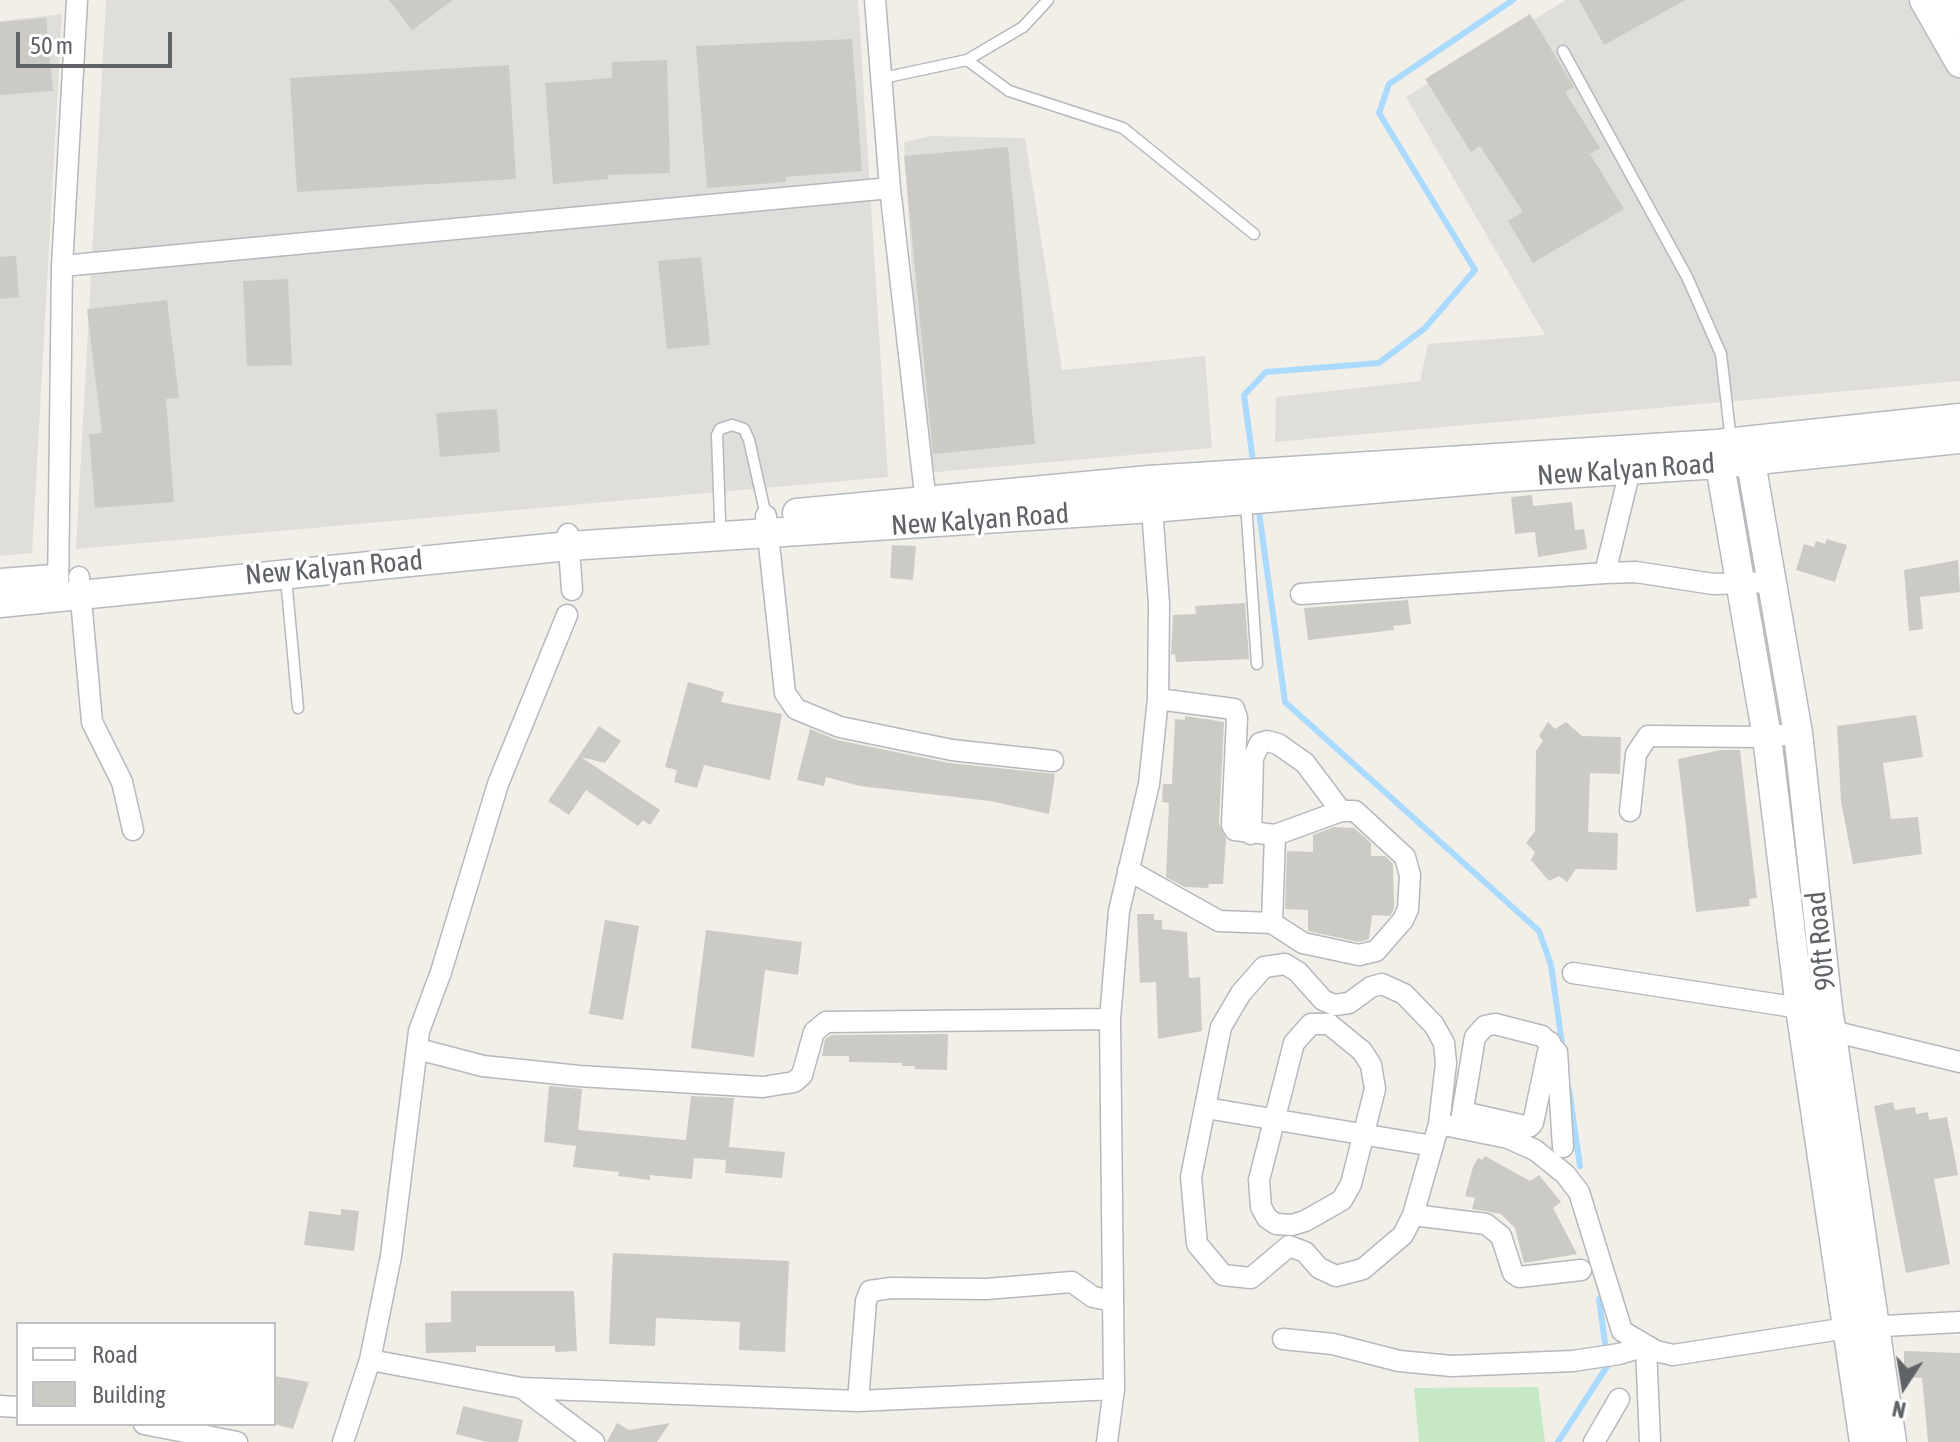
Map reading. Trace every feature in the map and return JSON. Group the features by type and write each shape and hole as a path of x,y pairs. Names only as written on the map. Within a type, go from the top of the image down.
{"street":[{"path":"77,0 62,266 69,587 92,722 122,782 133,830"},
{"path":"875,0 890,188 927,513"},
{"path":"1945,12 1960,63"},
{"path":"62,266 890,188"},
{"name":"New Kalyan Road","path":"69,587 569,539 927,513 1152,508 1246,500 1499,467 1630,470 1733,450 1960,418"},
{"name":"New Kalyan Road","path":"927,513 1149,480 1499,467 1733,450 1960,439"},
{"name":"90ft Road","path":"1733,450 1773,582 1798,733 1832,1031 1860,1327 1864,1442"},
{"name":"90ft Road","path":"1733,450 1742,585 1767,737 1800,1008 1860,1327 1892,1442"},
{"path":"1605,573 1630,470"},
{"path":"1107,1442 1114,1389 1110,1019 1119,911 1149,784 1158,699 1159,604 1149,480"},
{"name":"New Kalyan Road","path":"569,539 720,520 767,525"},
{"path":"767,525 785,693 796,709 840,727 952,750 1053,761"},
{"path":"569,539 572,590"},
{"path":"1301,594 1636,572 1713,584 1773,582"},
{"path":"0,583 69,587"},
{"path":"0,603 69,587"},
{"path":"343,1442 370,1360 391,1256 419,1031 445,962 498,784 567,615"},
{"path":"1128,870 1219,921 1272,923 1303,943 1359,955 1376,951 1403,920 1408,909 1410,875 1405,857 1355,811 1341,811 1275,835 1235,830 1232,825 1237,718 1234,709 1158,699"},
{"path":"1630,811 1636,754 1648,736 1767,737 1798,733"},
{"path":"1251,834 1253,758 1260,743 1267,741 1278,744 1305,763 1341,811"},
{"path":"1272,923 1275,835"},
{"path":"1285,964 1298,972 1331,1014 1371,1065 1375,1089 1351,1184 1342,1200 1290,1236 1251,1278 1223,1275 1197,1244 1191,1177 1221,1027 1241,993 1264,967 1285,964"},
{"path":"1573,973 1800,1008"},
{"path":"1382,984 1404,994 1434,1025 1444,1043 1446,1063 1439,1124 1413,1215 1403,1235 1382,1257 1363,1269 1336,1276 1319,1268 1290,1236 1267,1218 1257,1193 1294,1043 1311,1024 1331,1014 1371,987 1382,984"},
{"path":"418,1049 496,1067 763,1087 794,1082 802,1075 814,1032 826,1022 1110,1019"},
{"path":"1461,1119 1478,1031 1495,1024 1542,1036 1550,1042 1560,1064 1563,1147"},
{"path":"1832,1031 1960,1062"},
{"path":"1439,1124 1461,1119 1529,1127 1533,1123 1550,1042"},
{"path":"1206,1108 1433,1146"},
{"path":"1461,1119 1535,1150 1573,1182 1622,1331 1646,1346 1673,1355 1860,1327 1960,1322"},
{"path":"1413,1215 1486,1224 1501,1236 1513,1273 1519,1277 1581,1270"},
{"path":"858,1401 866,1301 870,1291 891,1288 986,1289 1072,1282 1093,1297 1113,1301"},
{"path":"1283,1339 1333,1344 1399,1361 1452,1366 1591,1359 1646,1346"},
{"path":"1646,1346 1650,1442"},
{"path":"370,1360 522,1388 858,1401 1114,1389"},
{"path":"522,1388 594,1442"},
{"path":"1594,1442 1619,1399"},
{"path":"154,1426 237,1442"}],"lane":[{"path":"883,78 967,60 1023,27 1048,0"},
{"path":"1563,51 1687,277 1721,354 1733,450"},
{"path":"967,60 1009,91 1123,128 1254,234"},
{"path":"720,520 717,435 720,429 732,425 744,429 749,440 767,525"},
{"path":"1246,500 1257,664"},
{"path":"284,566 298,708"}],"shaded area":[{"path":"106,0 858,0 888,477 76,549"},
{"path":"1566,0 1932,0 1960,44 1960,381 1275,442 1276,397 1420,381 1428,344 1545,335 1406,97"},
{"path":"62,14 32,553 0,556 0,21"},
{"path":"930,136 1025,138 1062,370 1205,356 1212,448 925,473 904,142"}],"green space":[{"path":"1538,1387 1545,1442 1419,1442 1414,1388"}],"building":[{"path":"389,0 453,0 412,30"},
{"path":"1579,0 1685,0 1604,45"},
{"path":"1530,14 1574,87 1565,92 1600,148 1590,154 1624,209 1533,263 1508,221 1523,212 1480,146 1471,152 1425,79"},
{"path":"46,18 53,91 0,95 0,22"},
{"path":"852,39 862,171 786,177 786,182 707,188 696,46"},
{"path":"667,60 670,173 608,175 608,179 553,184 545,83 612,78 612,62"},
{"path":"509,65 516,179 297,192 290,78"},
{"path":"1008,147 1035,444 933,454 904,156"},
{"path":"16,256 19,297 0,299 0,257"},
{"path":"701,257 710,345 667,349 658,261"},
{"path":"288,279 292,365 247,366 243,281"},
{"path":"167,300 179,398 166,399 174,502 95,508 89,434 102,433 87,309"},
{"path":"497,409 500,452 440,457 436,413"},
{"path":"1532,495 1533,506 1572,502 1575,530 1584,529 1587,549 1538,557 1535,532 1515,534 1511,497"},
{"path":"1827,539 1847,545 1835,582 1796,570 1804,544 1814,547 1816,541 1825,544"},
{"path":"892,545 916,546 913,580 890,578"},
{"path":"1958,560 1960,592 1920,597 1923,629 1909,631 1904,570"},
{"path":"1408,600 1411,624 1393,626 1394,630 1308,640 1304,608"},
{"path":"1245,603 1249,659 1176,662 1175,654 1171,655 1173,615 1196,614 1195,606"},
{"path":"688,682 724,692 721,702 782,714 770,780 704,765 697,788 674,782 677,770 665,767"},
{"path":"1916,715 1923,757 1883,763 1891,819 1918,817 1922,854 1853,864 1841,801 1837,726"},
{"path":"1185,716 1224,722 1219,824 1226,839 1223,884 1209,884 1208,888 1185,887 1166,877 1169,803 1162,802 1163,784 1172,784 1175,719 1185,720"},
{"path":"1548,722 1555,729 1566,722 1582,736 1621,737 1620,774 1590,773 1588,832 1618,833 1617,870 1576,869 1567,882 1559,876 1549,881 1531,860 1535,852 1526,843 1535,831 1536,751 1543,741 1539,736"},
{"path":"599,726 621,741 605,763 581,757 660,810 650,825 643,820 638,826 586,790 569,815 548,801"},
{"path":"810,729 837,740 949,763 1055,774 1049,814 990,801 860,786 826,777 824,786 797,780"},
{"path":"1721,750 1740,750 1757,898 1749,899 1750,906 1696,912 1678,759"},
{"path":"1334,827 1354,828 1371,843 1371,856 1385,856 1393,864 1394,909 1390,916 1372,915 1369,939 1359,942 1308,931 1308,910 1285,909 1287,851 1313,852 1313,835"},
{"path":"1137,914 1154,914 1154,920 1162,920 1162,929 1187,932 1189,978 1200,977 1202,1031 1158,1039 1156,982 1140,983"},
{"path":"605,920 639,926 623,1020 589,1014"},
{"path":"706,930 802,942 798,975 765,970 754,1057 691,1048"},
{"path":"948,1034 947,1070 914,1069 915,1066 902,1066 902,1063 849,1062 849,1056 822,1056 825,1039 831,1035"},
{"path":"549,1086 582,1089 578,1130 686,1140 691,1096 734,1098 729,1147 785,1152 782,1178 725,1173 726,1160 694,1158 692,1179 650,1175 650,1180 618,1176 619,1172 573,1167 576,1146 544,1142"},
{"path":"1893,1102 1895,1110 1915,1107 1916,1114 1928,1112 1929,1120 1947,1117 1958,1175 1934,1179 1950,1264 1906,1273 1874,1106"},
{"path":"1485,1156 1530,1181 1539,1175 1561,1202 1553,1208 1577,1254 1524,1263 1515,1228 1501,1214 1472,1209 1475,1198 1465,1196 1473,1167 1478,1158 1482,1160"},
{"path":"341,1209 359,1211 354,1251 304,1245 309,1211 341,1215"},
{"path":"613,1253 789,1261 785,1352 739,1350 740,1322 656,1318 655,1346 609,1344"},
{"path":"451,1291 574,1291 577,1351 555,1352 555,1346 476,1346 476,1352 426,1353 425,1323 451,1322"},
{"path":"1904,1351 1960,1353 1960,1442 1928,1442 1922,1378 1904,1377"},
{"path":"276,1376 309,1382 293,1429 276,1425"},
{"path":"463,1406 523,1420 518,1442 487,1442 456,1434"},
{"path":"617,1423 629,1430 670,1423 657,1442 607,1442"}],"waterway":[{"path":"1253,461 1244,395 1266,372 1379,363 1425,328 1475,270 1379,113 1389,84 1513,0"},
{"path":"1259,512 1285,702 1539,931 1551,965 1563,1051"},
{"path":"1569,1090 1580,1166"},
{"path":"1558,1442 1608,1365 1599,1299"}]}
